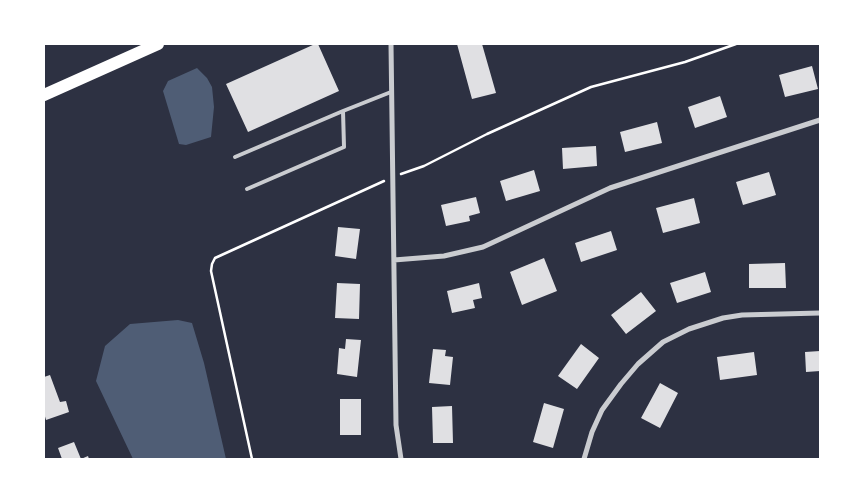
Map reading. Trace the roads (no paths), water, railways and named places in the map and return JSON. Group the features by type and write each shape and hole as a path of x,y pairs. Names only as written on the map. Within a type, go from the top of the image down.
{"main road":[{"path":"44,95 158,44"}],"street":[{"path":"391,44 396,425 401,459"},
{"path":"394,260 444,256 483,247 610,188 820,120"},
{"path":"584,459 592,432 602,410 638,364 663,342 689,329 723,318 742,315 820,313"}],"lane":[{"path":"235,157 391,92"},
{"path":"247,189 344,147 343,111"}],"water":[{"path":"197,68 207,78 212,87 214,107 211,137 186,145 179,144 163,91 168,81"},
{"path":"178,320 192,323 204,363 226,459 133,459 96,381 105,346 130,324"}]}
